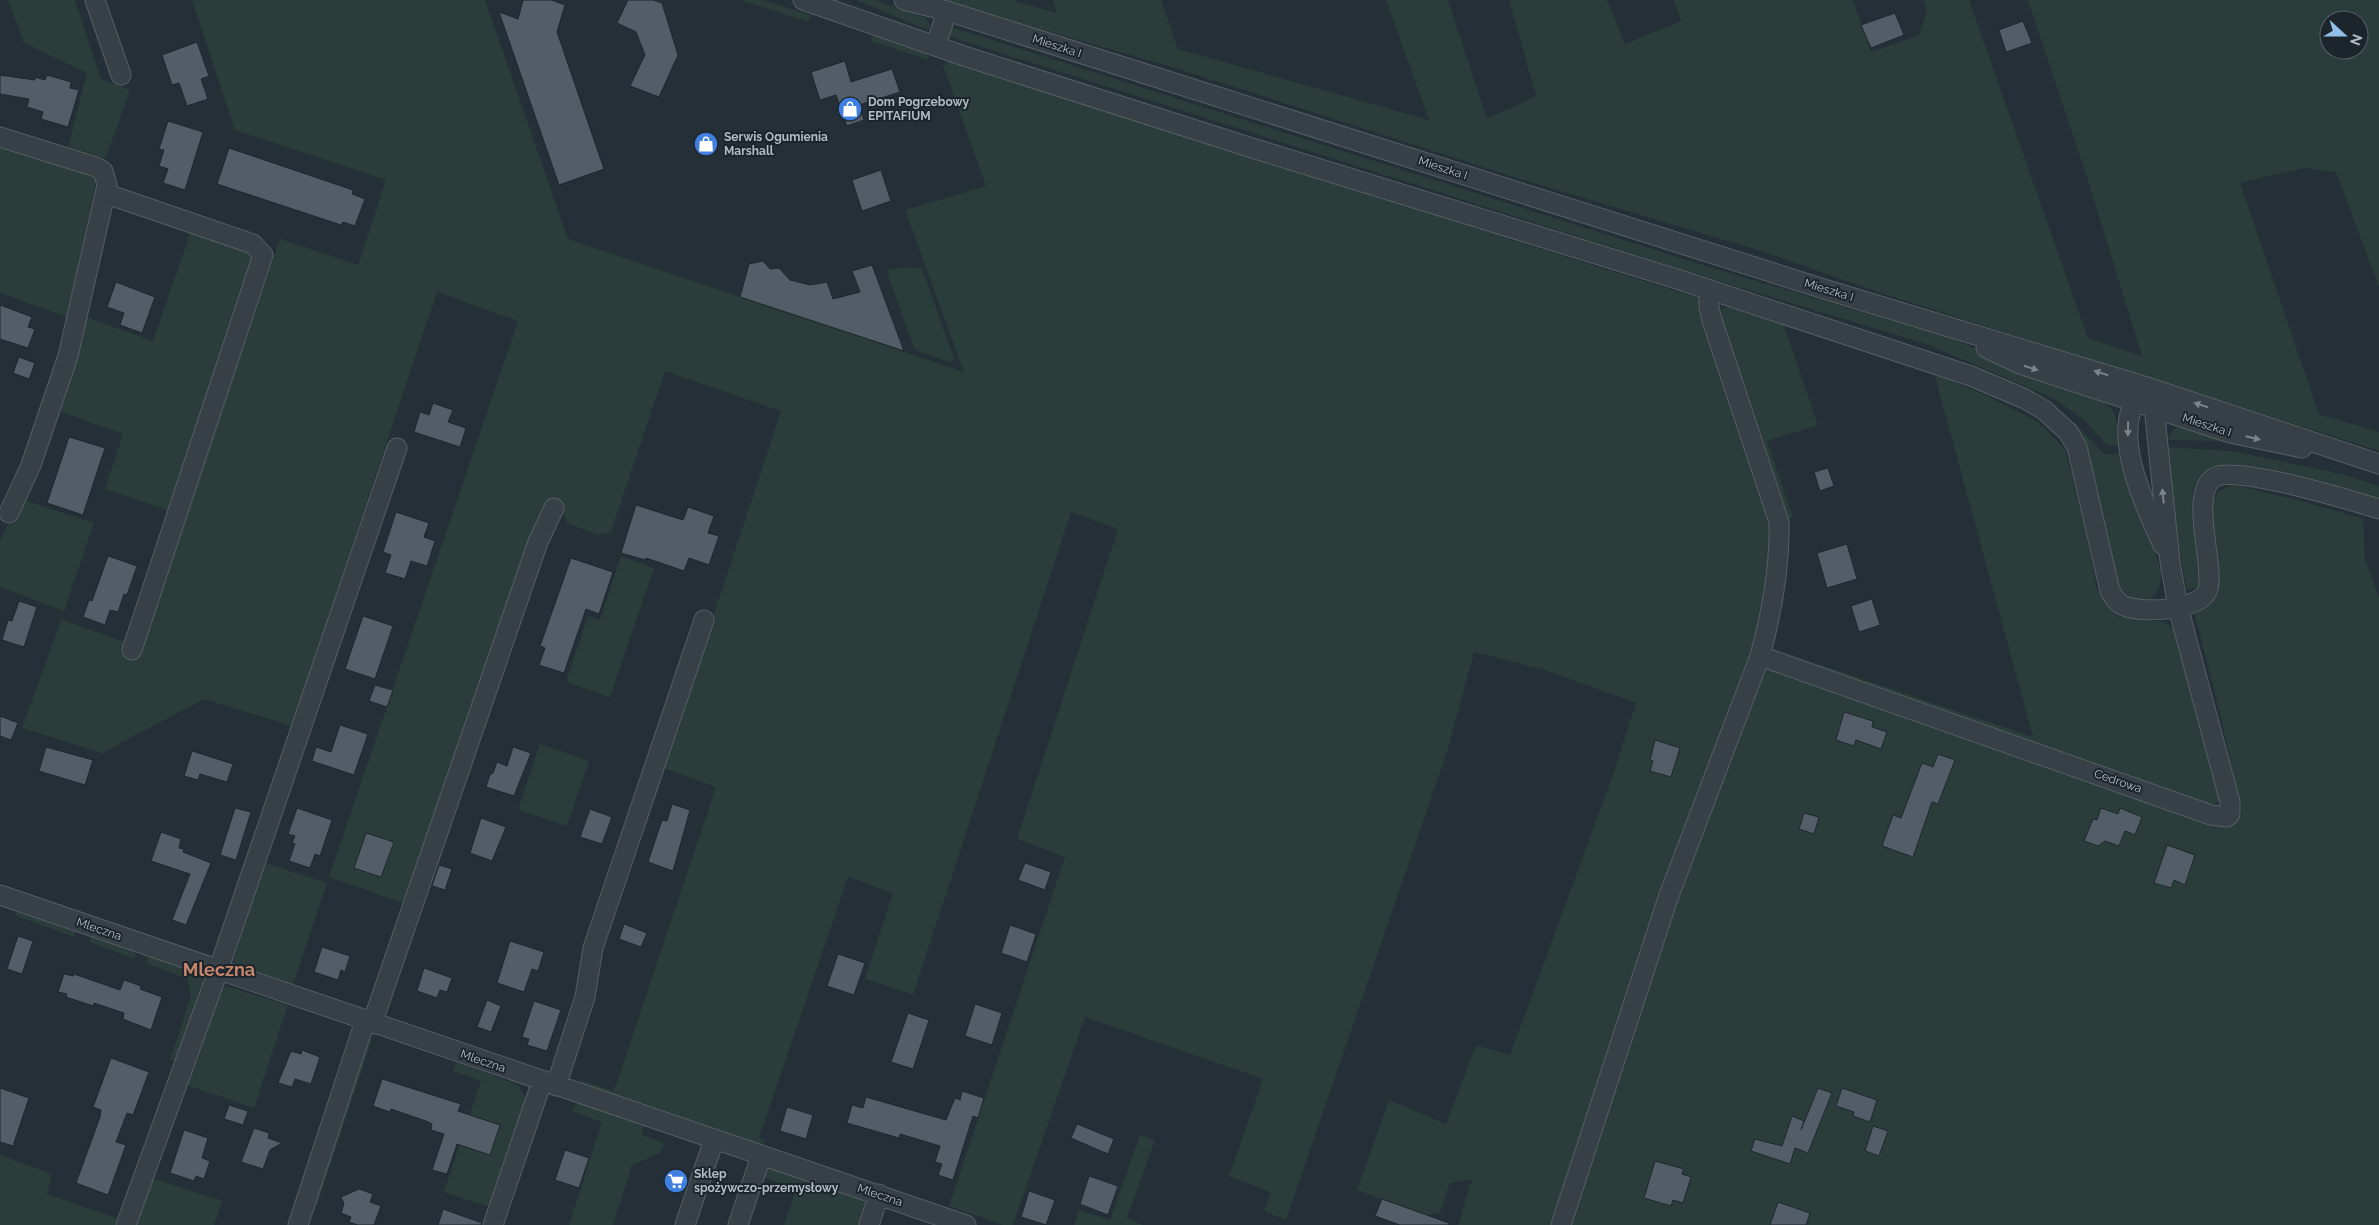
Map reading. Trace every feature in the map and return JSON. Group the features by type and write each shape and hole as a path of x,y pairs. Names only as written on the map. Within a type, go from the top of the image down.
{"street":[{"path":"95,0 121,75"},
{"path":"803,0 964,56 1710,290 1971,376 2025,398 2044,410 2068,432 2077,447 2110,590 2114,598 2121,604 2141,609 2178,607 2197,602 2205,596 2209,588 2204,502 2209,483 2216,477 2228,474 2279,482 2379,509"},
{"path":"904,0 947,11"},
{"path":"922,0 947,11"},
{"path":"936,45 947,11"},
{"name":"Mieszka I","path":"947,11 1940,325 2147,387 2374,463"},
{"path":"0,138 96,166 103,171 106,178 107,194 68,356 31,466 9,514"},
{"path":"107,194 253,244 263,255 132,650"},
{"path":"1561,1225 1668,898 1760,656 1768,628 1775,585 1780,549 1779,522 1712,320 1710,290"},
{"name":"Mieszka I","path":"1940,325 2020,364 2238,435 2374,463"},
{"path":"2134,401 2147,387"},
{"name":"Cedrowa","path":"1760,656 2211,815 2227,818 2230,814 2230,802 2178,607 2170,562 2154,407 2147,387"},
{"name":"Cedrowa","path":"2134,401 2129,416 2128,449 2149,515 2170,562"},
{"path":"2157,435 2174,421 2185,418"},
{"path":"126,1225 218,971 397,448"},
{"path":"298,1225 538,542 554,508"},
{"path":"493,1225 585,997 593,948 704,620"},
{"name":"Mleczna","path":"0,895 966,1225"},
{"path":"685,1225 714,1140"},
{"path":"738,1225 761,1156"},
{"path":"869,1225 879,1194"}],"green space":[{"path":"8,0 75,0 101,79 130,90 106,158 68,147 87,73 24,43"},
{"path":"192,0 485,0 568,239 964,372 905,210 986,186 943,65 948,61 1700,298 1773,529 1757,643 2033,737 1934,373 1987,396 2037,421 2065,449 2084,524 2097,590 2116,616 2163,622 2174,628 2205,736 2219,801 2209,807 2230,824 2237,821 2242,813 2221,718 2194,611 2210,601 2218,587 2219,571 2211,519 2212,504 2220,491 2237,486 2301,501 2363,519 2365,559 2379,597 2379,1225 1458,1225 1472,1179 1450,1183 1440,1213 1426,1215 1357,1190 1389,1100 1446,1124 1476,1045 1510,1055 1614,772 1636,703 1545,670 1474,652 1448,749 1286,1220 1264,1211 1271,1192 1229,1176 1263,1079 1085,1017 1013,1225 1003,1225 949,1206 1065,857 1017,839 1118,529 1071,512 913,995 865,979 893,893 848,877 759,1138 765,1140 762,1145 760,1146 587,1087 578,1079 614,1091 716,787 663,768 781,411 665,371 611,532 599,535 567,523 563,511 548,505 406,904 329,877 518,321 437,292 292,726 204,699 102,753 22,728 61,620 141,647 280,239 358,265 386,180 235,130"},
{"path":"740,0 764,0 810,15 809,22"},
{"path":"856,0 875,0 926,18 930,26 928,30"},
{"path":"940,0 1012,0 1057,13 1053,0 1161,0 1178,49 1429,120 1386,0 1448,0 1487,119 1536,96 1509,0 1607,0 1625,44 1681,21 1674,0 1853,0 1871,52 1919,35 1927,9 1924,0 1969,0 2088,338 2142,356 2085,171 2028,0 2379,0 2379,287 2336,172 2304,168 2240,183 2319,414 2379,432 2379,451 1884,294 1761,251 1527,181 1172,67"},
{"path":"951,27 1709,267 1953,339 2017,367 2101,399 2114,412 2122,446 2107,445 2084,420 2053,398 1929,345 1706,277 957,39 947,34"},
{"path":"874,31 928,54 928,60 871,41"},
{"path":"0,147 92,176 96,181 67,317 0,293"},
{"path":"191,231 245,249 252,257 170,511 105,489 123,434 61,412 86,317 153,341"},
{"path":"911,267 922,269 954,358 950,362 919,352 914,348 886,270"},
{"path":"1727,307 1783,323 1818,425 1767,441 1793,517 1785,520 1720,321 1723,309"},
{"path":"2055,408 2077,425 2104,454 2123,454 2161,571 2158,589 2154,596 2146,602 2124,598 2114,581 2088,454"},
{"path":"2181,426 2246,446 2219,441 2167,440 2174,429"},
{"path":"2166,447 2231,451 2342,474 2379,486 2379,501 2319,482 2270,470 2247,466 2227,465 2211,467 2200,477 2193,491 2192,515 2201,574 2200,586 2187,590 2177,537"},
{"path":"21,499 94,523 64,611 0,587 0,541"},
{"path":"621,556 654,568 610,697 566,682 588,616 600,620"},
{"path":"540,744 589,761 567,826 518,810"},
{"path":"263,862 327,883 293,985 232,966"},
{"path":"18,910 76,930 74,937 14,915"},
{"path":"91,936 131,949 135,952 135,959 89,942"},
{"path":"148,956 199,973 202,976 203,982 175,1061 170,1060 191,996 188,979 146,963"},
{"path":"226,986 288,1005 254,1108 186,1085 222,990"},
{"path":"369,1038 372,1039 317,1206 311,1204"},
{"path":"456,1062 518,1085 525,1097 522,1116 489,1207 444,1192 481,1081 453,1071"},
{"path":"576,1104 583,1104 643,1126 642,1135 664,1143 660,1153 632,1165 613,1225 569,1225 602,1122 571,1111"},
{"path":"1140,1135 1155,1140 1127,1218 1143,1225 1074,1225 1079,1210 1110,1220"},
{"path":"0,1155 52,1174 47,1194 117,1218 115,1225 0,1225"},
{"path":"767,1169 774,1169 854,1196 881,1213 878,1225 784,1225 796,1189 759,1176"},
{"path":"149,1177 222,1201 214,1225 133,1225"}],"building":[{"path":"523,0 551,0 565,5 557,32 604,169 559,185 499,12 518,19"},
{"path":"628,0 653,0 662,3 678,55 659,97 630,86 645,55 636,32 617,23"},
{"path":"1895,13 1904,35 1871,48 1861,25"},
{"path":"2023,21 2032,43 2006,52 1999,30"},
{"path":"197,42 209,76 201,79 208,99 187,106 179,83 172,85 162,55"},
{"path":"845,61 851,82 892,69 900,92 859,105 864,120 847,126 836,95 820,100 811,72"},
{"path":"0,75 35,80 35,77 45,80 47,75 71,82 70,88 79,90 68,127 41,119 43,112 27,107 29,99 0,94"},
{"path":"168,121 203,132 185,190 163,183 168,169 159,166 164,150 159,149"},
{"path":"229,148 353,190 352,194 365,199 355,226 343,222 341,225 217,184"},
{"path":"881,170 891,201 862,211 852,180"},
{"path":"763,261 770,269 779,268 790,280 810,285 827,282 833,299 860,292 852,271 872,265 904,351 740,297 749,264"},
{"path":"116,282 155,297 142,333 120,325 124,313 107,307"},
{"path":"0,305 32,317 28,327 35,329 28,348 0,339"},
{"path":"19,357 35,363 29,379 13,373"},
{"path":"433,403 453,410 448,422 466,428 460,447 414,432 420,412 429,415"},
{"path":"69,437 105,448 83,515 47,503"},
{"path":"1828,468 1834,486 1820,491 1814,472"},
{"path":"636,505 683,520 688,507 714,516 708,533 719,536 709,565 689,558 684,571 646,558 645,560 621,553"},
{"path":"396,512 429,523 424,537 435,541 427,566 411,561 405,579 385,573 391,555 383,552"},
{"path":"1847,544 1857,579 1827,588 1817,553"},
{"path":"108,556 137,566 127,595 124,594 118,612 110,610 105,625 83,617 89,600 92,601"},
{"path":"571,558 613,572 599,614 586,609 564,673 539,665 545,648 540,646"},
{"path":"1872,599 1880,625 1859,632 1851,606"},
{"path":"19,601 37,607 24,647 2,640 8,620 12,621"},
{"path":"363,616 393,626 375,679 345,669"},
{"path":"375,685 393,690 387,707 369,701"},
{"path":"1844,712 1873,721 1872,727 1887,732 1881,749 1856,740 1854,746 1836,740"},
{"path":"0,716 18,723 11,740 0,736"},
{"path":"340,725 368,734 354,775 312,761 316,747 331,752"},
{"path":"1655,740 1680,748 1671,777 1650,771 1653,761 1650,760"},
{"path":"46,747 93,760 85,785 39,771"},
{"path":"513,747 531,753 514,796 486,787 497,762 507,766"},
{"path":"192,751 233,764 227,782 200,774 198,780 184,776"},
{"path":"1938,754 1955,760 1938,804 1932,802 1913,857 1882,846 1893,815 1901,818 1922,763 1933,767"},
{"path":"672,804 690,810 673,871 648,862 662,820 667,821"},
{"path":"235,808 251,812 236,860 220,855"},
{"path":"297,808 332,820 320,856 315,854 310,868 289,861 295,844 292,843 295,836 288,834"},
{"path":"2101,808 2118,814 2120,808 2142,817 2135,835 2125,831 2119,846 2105,841 2098,846 2084,841 2093,819 2097,820"},
{"path":"590,809 612,817 602,844 580,837"},
{"path":"1804,813 1819,817 1814,834 1799,829"},
{"path":"481,818 506,827 492,861 470,853"},
{"path":"161,832 181,839 179,848 184,849 183,852 211,863 186,925 172,920 190,874 151,861"},
{"path":"366,833 394,842 381,877 354,868"},
{"path":"2167,845 2195,855 2185,885 2174,880 2171,888 2154,883"},
{"path":"1025,863 1051,872 1045,890 1018,880"},
{"path":"439,865 452,869 445,890 432,886"},
{"path":"624,924 647,933 641,947 619,939"},
{"path":"1010,925 1036,934 1027,962 1001,953"},
{"path":"18,936 33,941 22,974 7,969"},
{"path":"510,941 544,952 538,971 532,969 524,992 497,983"},
{"path":"322,947 350,956 345,972 341,970 338,980 314,972"},
{"path":"838,954 865,963 854,995 827,986"},
{"path":"424,968 452,978 447,992 440,990 437,998 417,991"},
{"path":"64,974 73,976 74,974 120,990 124,980 141,986 140,989 162,997 151,1030 123,1019 124,1013 94,1003 93,1006 66,997 67,994 58,992"},
{"path":"487,1000 501,1006 491,1032 477,1027"},
{"path":"534,1001 561,1010 547,1051 527,1045 529,1039 522,1037"},
{"path":"975,1004 1002,1013 992,1045 965,1036"},
{"path":"908,1013 929,1020 913,1069 891,1062"},
{"path":"302,1050 320,1057 311,1084 295,1079 292,1087 278,1083 291,1051 301,1054"},
{"path":"111,1058 149,1072 133,1115 127,1113 116,1142 126,1145 108,1195 76,1183 100,1117 101,1110 93,1107"},
{"path":"382,1079 461,1104 458,1111 500,1125 490,1155 457,1144 447,1174 432,1170 444,1134 431,1130 432,1124 426,1121 391,1109 390,1112 373,1106"},
{"path":"0,1088 29,1098 13,1146 0,1142"},
{"path":"1818,1088 1832,1093 1808,1153 1795,1148 1790,1164 1751,1151 1755,1139 1782,1146 1792,1116 1804,1121 1801,1130"},
{"path":"1842,1088 1877,1100 1870,1122 1853,1116 1854,1112 1836,1106"},
{"path":"962,1091 984,1098 978,1118 973,1116 953,1180 938,1175 942,1164 935,1162 940,1146 900,1134 899,1138 847,1123 852,1105 863,1108 866,1097 946,1120 955,1098 960,1100"},
{"path":"229,1105 248,1111 243,1125 224,1119"},
{"path":"787,1107 813,1115 806,1139 780,1131"},
{"path":"1077,1124 1114,1139 1108,1154 1071,1138"},
{"path":"1873,1126 1888,1131 1879,1156 1865,1151"},
{"path":"254,1128 269,1133 268,1138 282,1143 270,1150 263,1169 241,1162"},
{"path":"184,1130 208,1138 202,1158 210,1161 204,1179 196,1176 194,1181 170,1173"},
{"path":"565,1150 589,1158 579,1188 555,1180"},
{"path":"1655,1161 1684,1169 1682,1174 1691,1177 1683,1203 1673,1200 1671,1206 1644,1198"},
{"path":"1089,1176 1118,1186 1108,1215 1080,1204"},
{"path":"359,1189 373,1194 370,1202 381,1206 374,1225 358,1225 349,1222 351,1217 341,1213 344,1204 341,1197"},
{"path":"1029,1191 1055,1200 1046,1225 1021,1217"},
{"path":"1382,1199 1449,1223 1449,1225 1400,1225 1375,1216"},
{"path":"1778,1202 1810,1213 1806,1225 1770,1225"},
{"path":"443,1209 482,1223 481,1225 438,1225"}],"place":[{"name":"Dom Pogrzebowy EPITAFIUM","path":"850,109"},
{"name":"Serwis Ogumienia Marshall","path":"706,144"},
{"name":"Sklep spożywczo-przemysłowy","path":"676,1181"}],"district":[{"name":"Mleczna","path":"219,970"}]}
